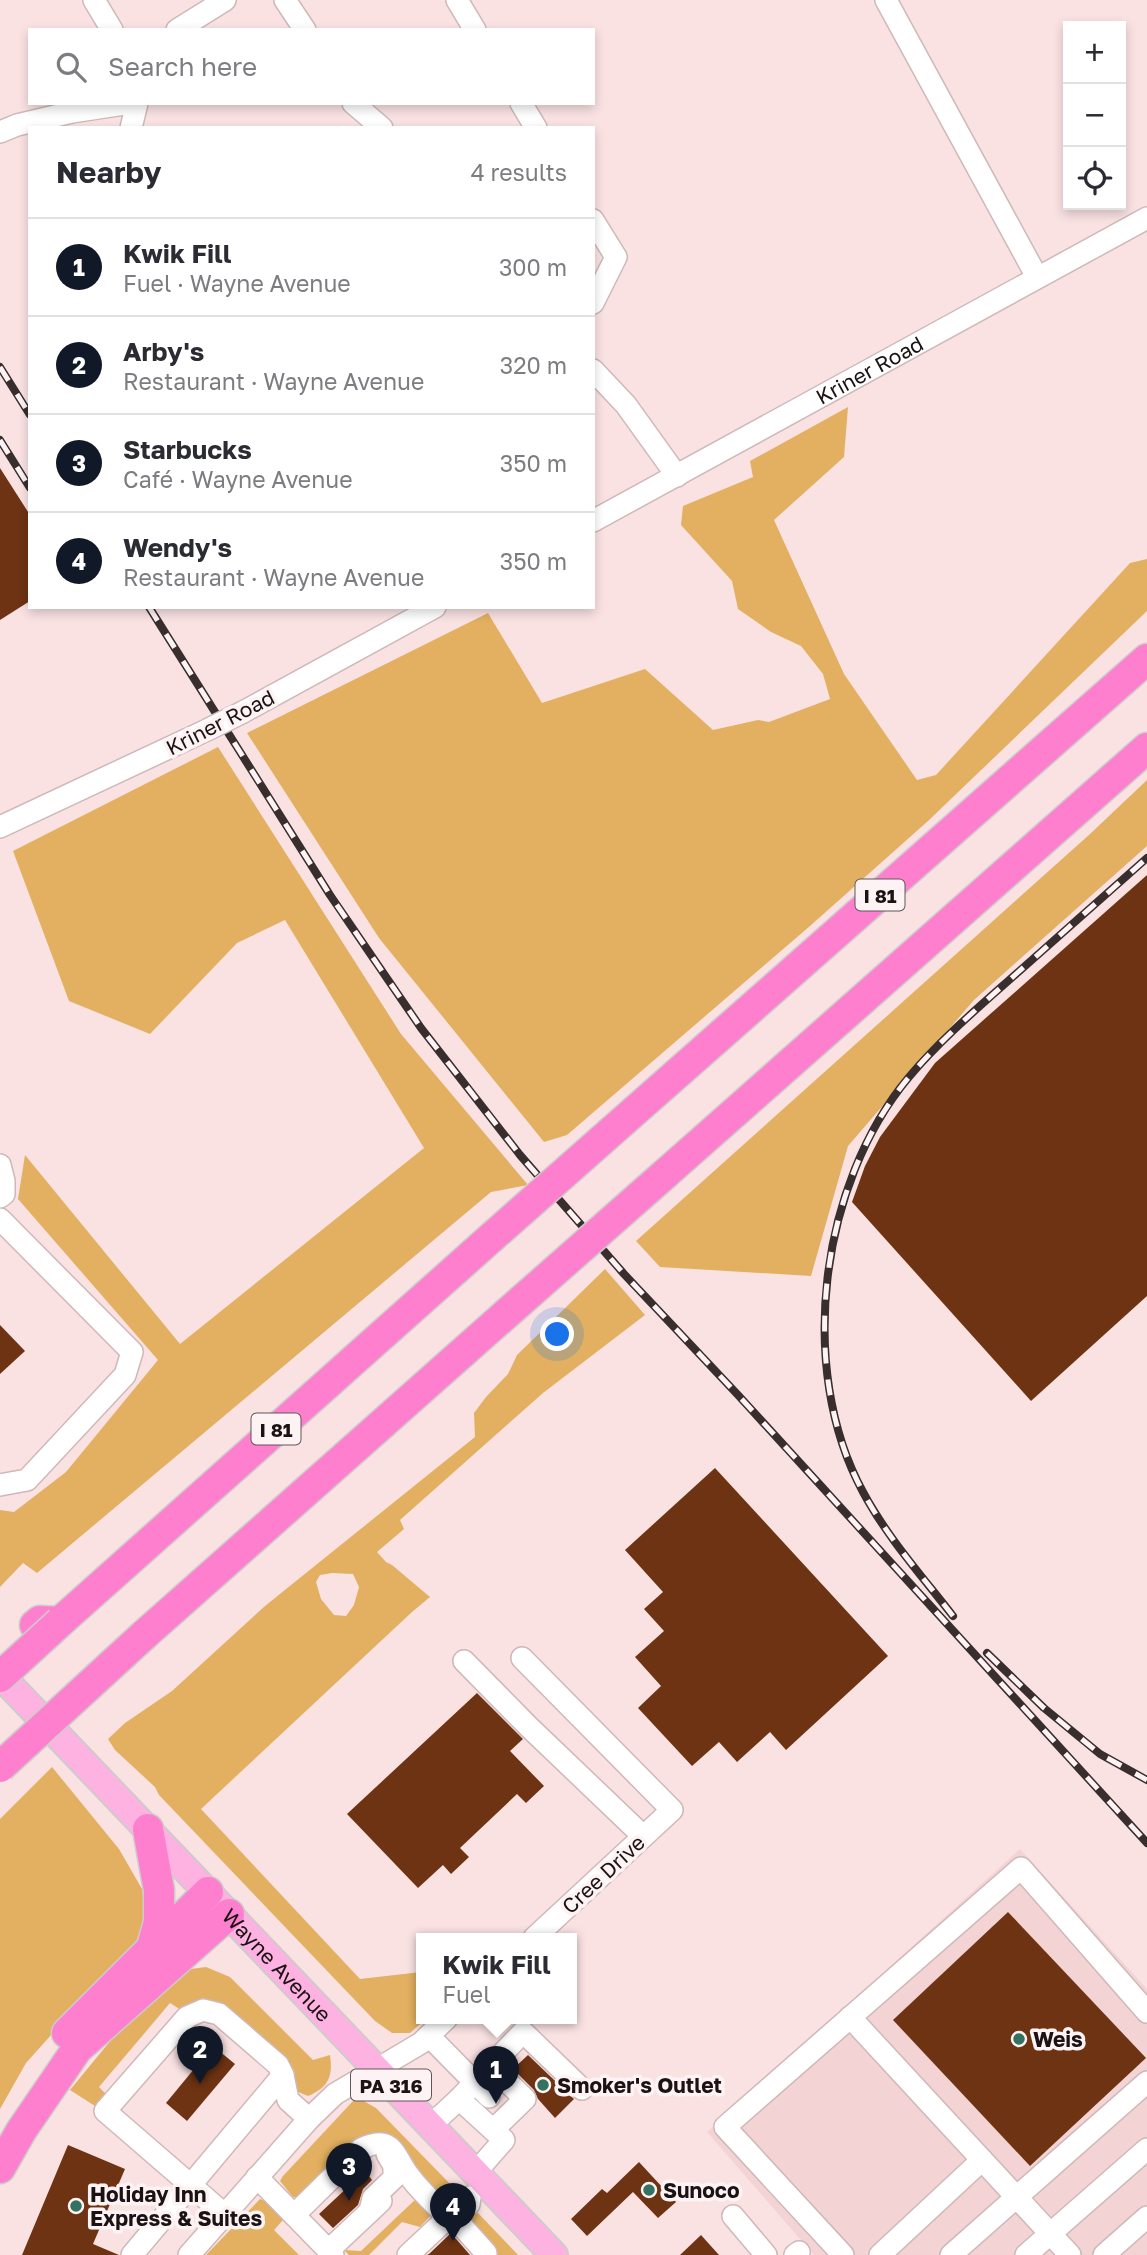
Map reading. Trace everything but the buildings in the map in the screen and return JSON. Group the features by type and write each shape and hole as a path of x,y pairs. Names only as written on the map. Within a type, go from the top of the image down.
{"highway":[{"name":"I 81","path":"0,1676 1147,659"},
{"path":"0,1767 144,1635 1147,748"},
{"path":"0,1658 40,1621 60,1622"},
{"path":"148,1829 159,1890 159,1922 151,1950"},
{"path":"0,2142 63,2037 208,1892"},
{"path":"0,2168 77,2049 229,1914"}],"main road":[{"name":"Wayne Avenue","path":"0,1676 430,2126 476,2184 554,2255"}],"street":[{"path":"94,0 111,28"},
{"path":"180,28 225,0"},
{"path":"285,0 304,28"},
{"path":"457,0 474,28"},
{"path":"886,0 1037,277"},
{"path":"0,132 17,125 72,112 118,105"},
{"path":"131,126 137,105"},
{"path":"355,105 380,126"},
{"path":"522,105 535,126"},
{"name":"Kriner Road","path":"595,520 1147,218"},
{"path":"595,223 616,257 595,299"},
{"path":"595,372 626,405 677,476"},
{"name":"Kriner Road","path":"0,827 243,712 431,609"},
{"path":"0,1166 4,1181 4,1194 0,1197"},
{"path":"0,1219 132,1352 125,1375 27,1480 0,1485"},
{"name":"Cree Drive","path":"522,1658 672,1810 539,1933"},
{"path":"464,1661 643,1836"},
{"path":"843,2255 725,2127 1021,1868 1147,2012"},
{"path":"224,2214 105,2111 187,2017 203,2010 219,2014 278,2065 288,2100 309,2119"},
{"path":"850,2017 1070,2255"},
{"path":"189,2255 309,2119 335,2095 421,2043 441,2024"},
{"path":"418,2255 439,2235 454,2205 476,2184 504,2140 493,2107 491,2066 523,2032 582,2089"},
{"path":"429,2036 493,2107"},
{"path":"460,2099 493,2107 525,2099 491,2066"},
{"path":"132,2255 283,2075"},
{"path":"951,2255 1147,2082"},
{"path":"460,2099 493,2107"},
{"path":"430,2126 460,2099"},
{"path":"298,2211 361,2149 370,2144 381,2144 396,2153 408,2176 486,2253 484,2255"},
{"path":"1026,2255 1147,2148"},
{"path":"298,2211 312,2204 364,2153 377,2151 386,2153 395,2171 394,2178 373,2198 370,2211"},
{"path":"880,2255 982,2160"},
{"path":"257,2177 298,2211 331,2253 370,2211 408,2176"},
{"path":"408,2255 449,2216"},
{"path":"733,2216 766,2255"},
{"path":"1104,2255 1147,2217"}],"shaded area":[{"path":"848,407 844,457 774,520 844,674 917,780 936,775 1130,563 1147,559 1147,611 928,821 810,926 567,1135 544,1142 379,938 247,733 488,613 542,703 645,669 713,730 758,720 769,722 830,699 823,674 801,646 771,632 738,609 732,581 681,525 683,506 753,477 750,461"},
{"path":"218,747 401,1034 528,1185 491,1192 37,1573 23,1563 0,1587 0,1510 14,1512 66,1472 158,1360 18,1199 25,1155 180,1344 424,1148 285,920 237,943 150,1034 69,1001 13,851"},
{"path":"1147,780 1147,846 974,1000 848,1146 811,1276 660,1267 636,1241"},
{"path":"605,1269 645,1315 543,1393 400,1520 404,1529 377,1552 430,1597 201,1809 360,1979 416,1973 416,2024 420,2024 410,2033 392,2033 375,2021 159,1795 155,1787 115,1750 108,1739 125,1723 172,1691 265,1606 475,1437 474,1413 508,1374 517,1355","holes":["353,1574 359,1587 354,1605 346,1616 334,1615 321,1599 316,1582 320,1575"]},
{"path":"52,1767 119,1849 142,1889 145,1908 139,1940 26,2063 0,2109 0,1819"},
{"path":"1020,1849 1147,1989 1147,2255 814,2255 707,2132"},
{"path":"206,1967 230,1977 313,2060 330,2055 330,2075 321,2089 308,2096 296,2091 294,2070 282,2054 229,2011 181,2010 170,2003 99,2087 108,2096 95,2106 70,2090 116,2034 183,1970"},
{"path":"360,2099 376,2108 455,2189 453,2194 445,2201 385,2137 301,2197 293,2197 280,2181 283,2176 354,2100"},
{"path":"418,2197 434,2212 420,2227 402,2222 369,2255 349,2255 344,2250 361,2251"},
{"path":"260,2199 268,2202 283,2220 274,2230 299,2255 206,2255"},
{"path":"478,2213 518,2255 497,2255 468,2224 471,2215"}],"railway":[{"path":"0,367 28,412"},
{"path":"0,440 28,485"},
{"path":"150,609 330,895 421,1028 520,1155 624,1274 1147,1843"},
{"path":"953,1616 883,1525 863,1492 842,1443 829,1390 825,1335 828,1278 838,1222 855,1169 879,1120 909,1077 961,1024 1147,858"},
{"path":"987,1653 1044,1708 1100,1754 1147,1780"}],"place":[{"name":"Weis","path":"1019,2039"},
{"name":"Arby's","path":"200,2084"},
{"name":"Smoker's Outlet","path":"543,2085"},
{"name":"Kwik Fill","path":"496,2104"},
{"name":"Sunoco","path":"649,2190"},
{"name":"Starbucks","path":"349,2201"},
{"name":"Holiday Inn Express & Suites","path":"76,2206"},
{"name":"Wendy's","path":"453,2241"}]}
